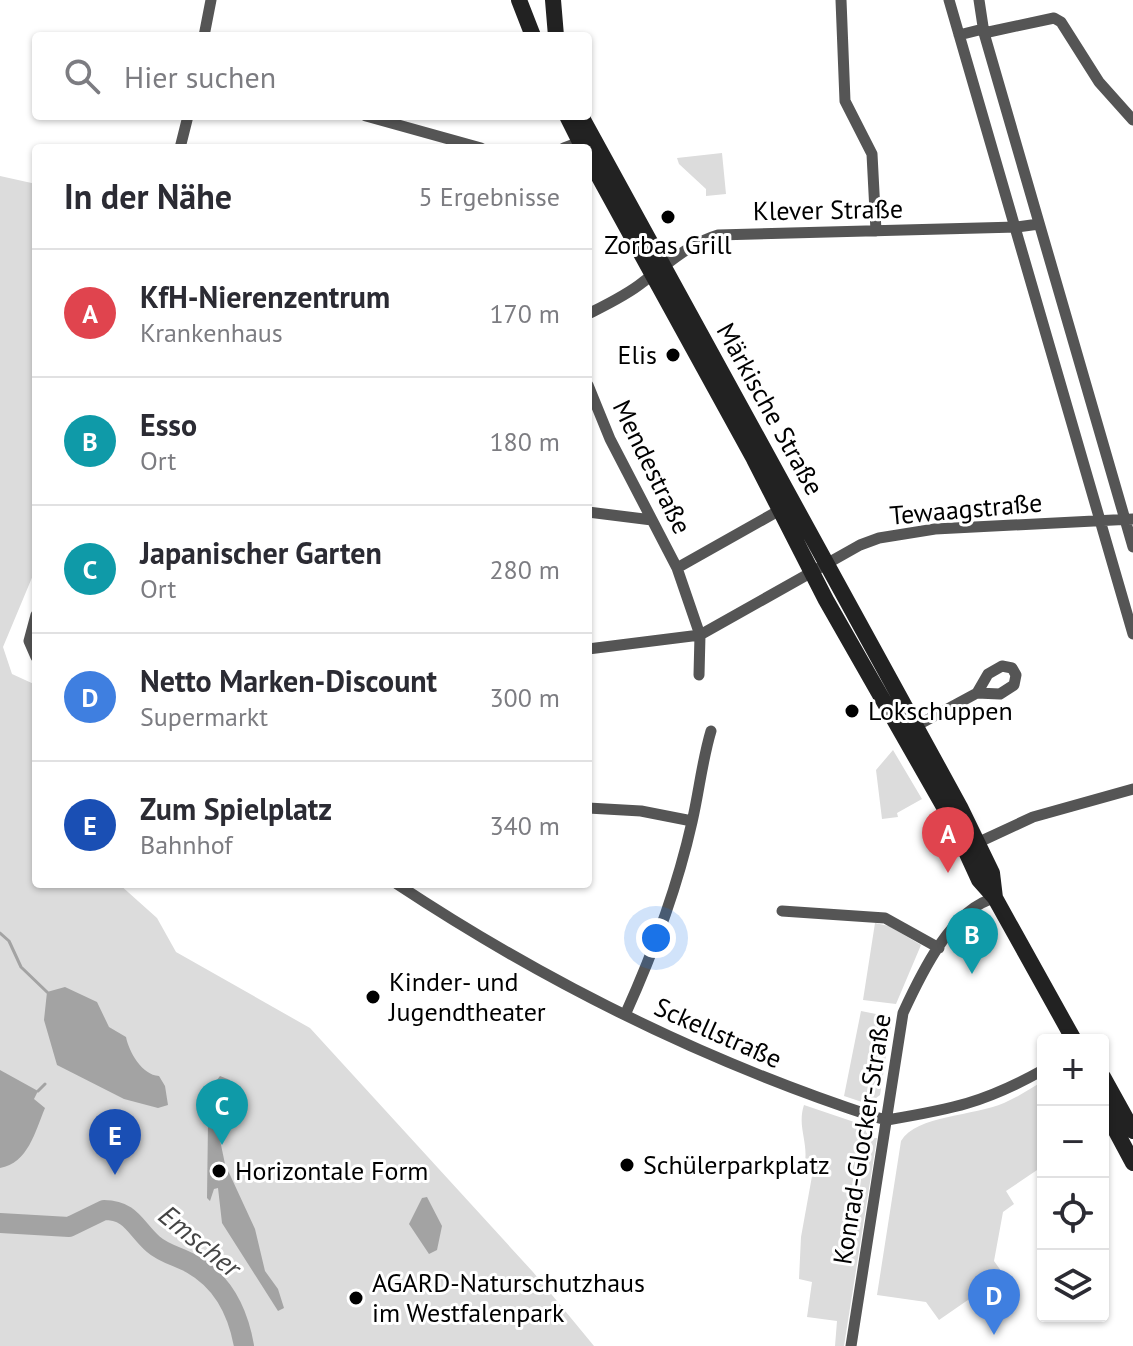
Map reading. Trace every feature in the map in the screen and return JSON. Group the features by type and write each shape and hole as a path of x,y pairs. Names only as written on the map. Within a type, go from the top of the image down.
{"main road":[{"path":"519,0 531,32"},
{"path":"553,0 556,32"},
{"name":"Märkische Straße","path":"569,120 581,144"},
{"name":"Märkische Straße","path":"583,120 813,575 952,821 979,880 995,898 1071,1034"},
{"name":"Märkische Straße","path":"592,162 829,563 992,873 995,898"},
{"path":"1109,1088 1133,1131"},
{"path":"1109,1118 1133,1163"}],"street":[{"path":"205,32 211,0"},
{"path":"841,0 845,101 872,154 876,231"},
{"path":"949,0 1133,634"},
{"path":"979,0 983,31 1129,519 1133,547"},
{"path":"959,35 1054,18 1061,22 1099,82 1133,120"},
{"path":"181,144 187,120"},
{"path":"380,120 467,144"},
{"name":"Klever Straße","path":"592,311 703,239 718,235 1039,224"},
{"name":"Mendestraße","path":"592,395 610,439 677,568 700,635 699,675"},
{"name":"Märkische Straße","path":"734,536 780,510"},
{"path":"592,512 652,520"},
{"name":"Tewaagstraße","path":"700,635 813,575 860,545 907,532 1129,519"},
{"name":"Mendestraße","path":"677,568 734,536"},
{"path":"32,625 29,632 32,648"},
{"path":"592,648 700,635"},
{"path":"916,726 977,693"},
{"path":"625,1015 655,948 692,821 711,731"},
{"path":"977,843 1033,817 1133,789"},
{"path":"592,808 641,811 692,821"},
{"name":"Sckellstraße","path":"403,888 437,911 625,1015 752,1073 887,1120 965,1107 1005,1092 1037,1073"},
{"name":"Konrad-Glocker-Straße","path":"851,1346 903,1013 918,979 939,948 978,902 995,898"},
{"path":"782,911 885,918 939,948"}],"shaded area":[{"path":"722,153 726,194 706,196 706,189 679,164 677,158"},
{"path":"0,176 32,183 32,578 3,647 12,674 32,683 32,888 123,888 157,918 176,952 310,1028 533,1272 594,1346 0,1346"},
{"path":"893,750 922,799 897,813 898,817 882,819 876,770"},
{"path":"875,923 889,926 921,945 896,1004 863,1000"},
{"path":"65,987 97,1002 109,1027 126,1037 137,1062 147,1072 159,1076 165,1086 168,1105 158,1108 124,1099 57,1065 44,1020 47,992"},
{"path":"861,1011 881,1015 891,1024 880,1095 868,1104 844,1096"},
{"path":"0,1070 38,1091 34,1099 45,1108 24,1153 10,1165 0,1168"},
{"path":"220,1076 230,1080 231,1096 214,1111 225,1164 255,1229 265,1271 278,1289 284,1308 278,1311 222,1223 218,1188 214,1189 210,1201 207,1198 208,1123 200,1102"},
{"path":"1037,1085 1037,1170 1006,1191 1014,1204 1003,1212 994,1261 1004,1275 939,1320 926,1302 877,1295 901,1141 919,1126 992,1107"},
{"path":"804,1105 863,1125 869,1138 877,1138 844,1346 835,1346 837,1321 807,1317 812,1282 799,1279 801,1237 814,1165 805,1162"},
{"path":"427,1197 442,1226 437,1250 429,1254 409,1224 422,1198"}],"waterway":[{"path":"0,933 9,941 21,967 47,992"},
{"path":"38,1091 45,1084"},
{"name":"Emscher","path":"0,1223 69,1227 104,1210 121,1213 157,1247 192,1264 213,1280 228,1299 244,1346"}],"place":[{"name":"Zorbas Grill","path":"668,217"},
{"name":"Elis","path":"673,355"},
{"name":"Lokschuppen","path":"852,711"},
{"name":"KfH-Nierenzentrum","path":"948,873"},
{"name":"Esso","path":"972,974"},
{"name":"Kinder- und Jugendtheater","path":"373,997"},
{"name":"Japanischer Garten","path":"222,1145"},
{"name":"Schülerparkplatz","path":"627,1165"},
{"name":"Horizontale Form","path":"219,1171"},
{"name":"Zum Spielplatz","path":"115,1175"},
{"name":"AGARD-Naturschutzhaus im Westfalenpark","path":"356,1298"},
{"name":"Netto Marken-Discount","path":"994,1335"}]}
